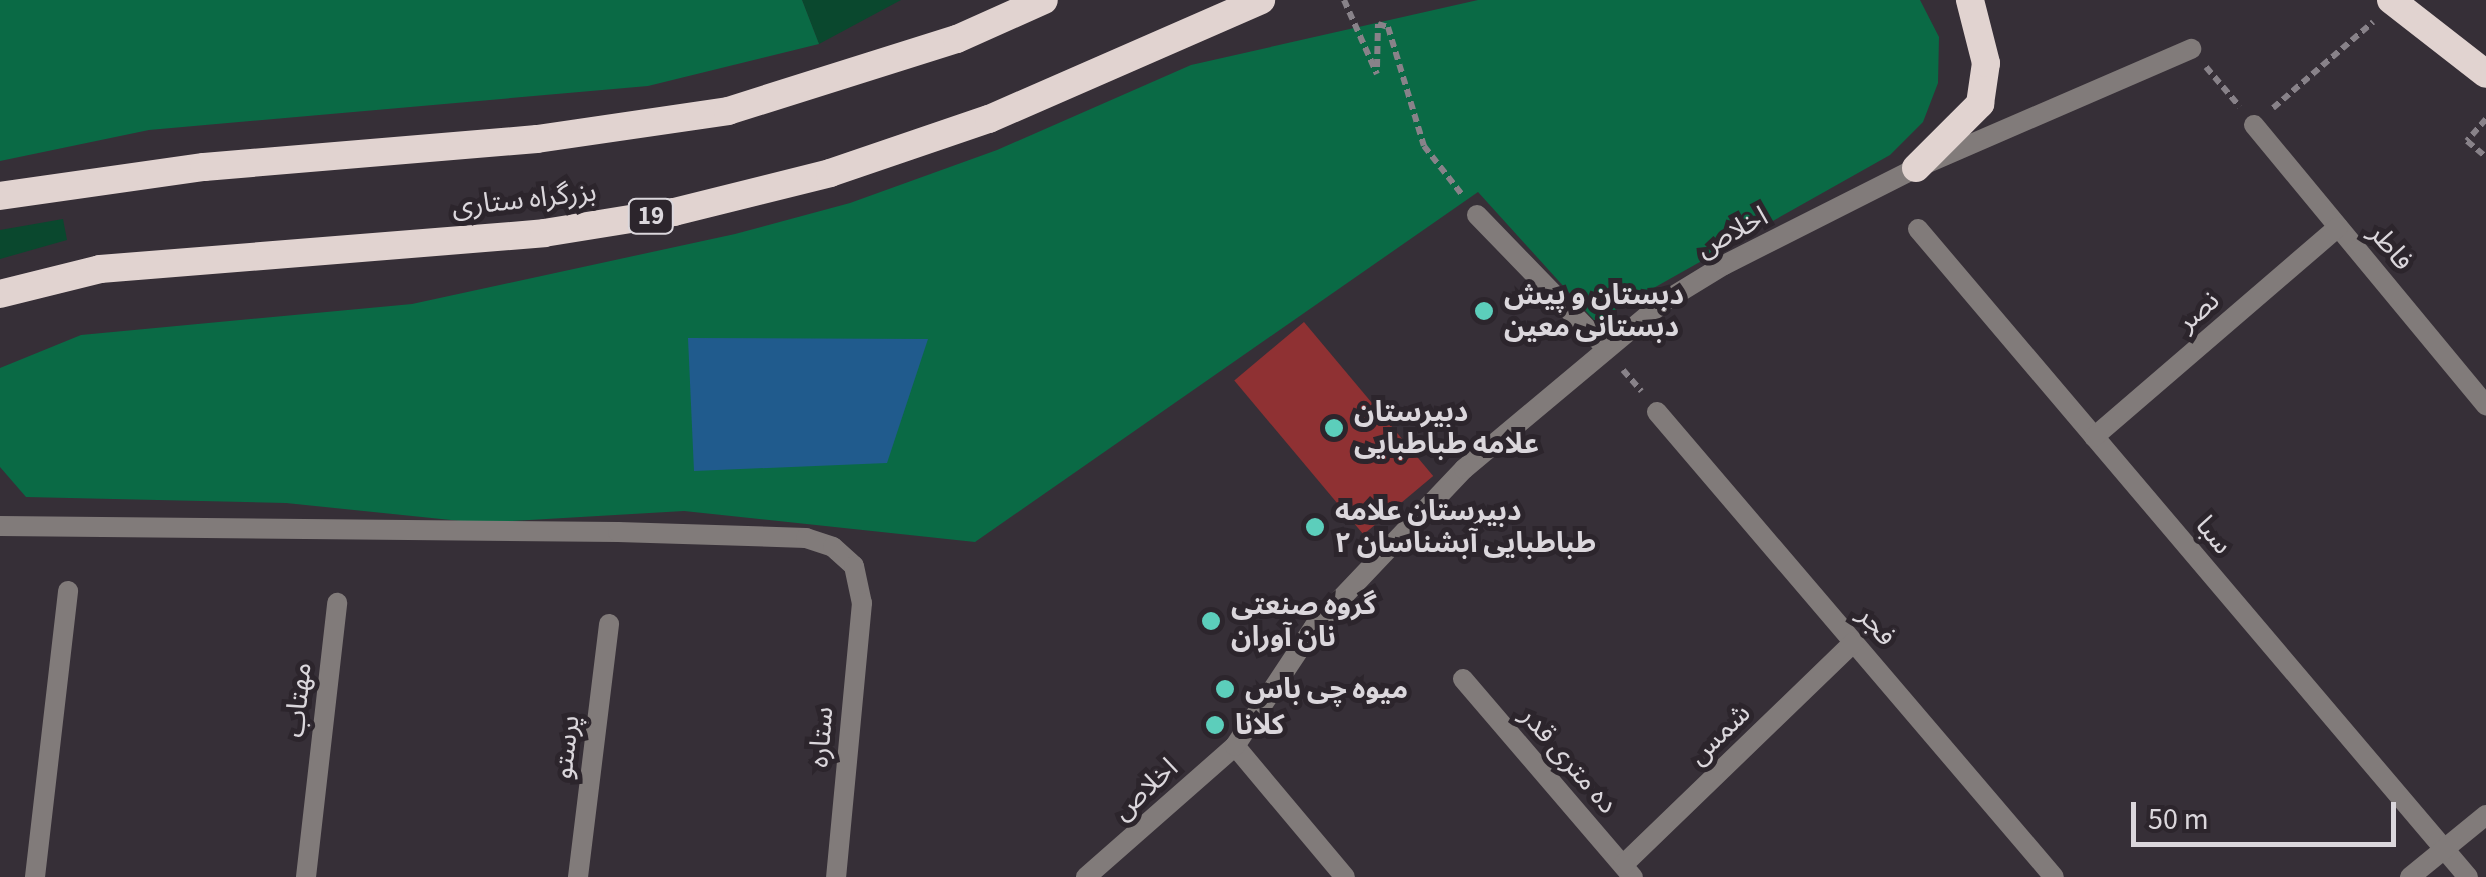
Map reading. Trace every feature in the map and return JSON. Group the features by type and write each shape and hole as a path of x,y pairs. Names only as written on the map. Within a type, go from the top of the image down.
{"highway":[{"path":"0,196 314,154 537,139 728,111 957,40 1044,0"},
{"name":"بزرگراه ستاری","path":"3,294 100,269 544,233 674,212 830,173 989,119 1261,0"},
{"path":"1916,168 1980,104 1986,64 1970,0"},
{"path":"2390,0 2486,74"},
{"path":"0,186 64,186"}],"street":[{"name":"اخلاص","path":"1086,877 1110,867 1234,746 1314,627 1464,469 1606,348 1724,264 1916,168 2191,49"},
{"name":"فاطر","path":"2254,125 2486,405"},
{"path":"1476,214 1606,348"},
{"name":"نصر","path":"2094,436 2338,227"},
{"name":"سبا","path":"1918,229 2468,877"},
{"name":"فجر","path":"1657,412 2054,877"},
{"name":"ستاره","path":"0,526 806,538 832,546 854,566 862,603 836,877"},
{"path":"34,877 68,591"},
{"name":"مهتاب","path":"306,877 336,603"},
{"name":"پرستو","path":"578,877 609,624"},
{"name":"شمس","path":"1628,871 1854,642"},
{"name":"ده متری قدر","path":"1463,679 1628,871"},
{"path":"1234,746 1346,877"},
{"path":"2410,877 2486,816"}],"path":[{"path":"1344,0 1377,74 1378,24 1388,27 1424,146 1476,214"},
{"path":"2191,49 2254,125 2373,22 2387,32"},
{"path":"2486,120 2467,141 2486,157"},
{"path":"1606,348 1657,412"}],"green space":[{"path":"0,0 802,0 819,44 648,86 149,130 0,161"},
{"path":"802,0 901,0 819,44"},
{"path":"1478,0 1920,0 1939,37 1938,83 1923,122 1890,155 1595,321 1478,192 975,542 684,511 480,523 286,503 26,497 0,467 0,368 81,335 412,304 735,234 850,203 997,150 1191,65"},
{"path":"63,219 67,240 0,259 0,230"}],"water":[{"path":"688,338 928,339 887,463 694,471"}],"building":[{"name":"دبیرستان علامه طباطبایی","path":"1304,322 1433,476 1363,534 1234,380"}],"place":[{"name":"دبستان و پیش دبستانی معین","path":"1484,311"},
{"name":"دبیرستان علامه طباطبایی","path":"1334,428"},
{"name":"دبیرستان علامه طباطبایی آبشناسان ۲","path":"1315,527"},
{"name":"گروه صنعتی نان آوران","path":"1211,621"},
{"name":"میوه چی باس","path":"1225,689"},
{"name":"کلانا","path":"1215,725"}]}
